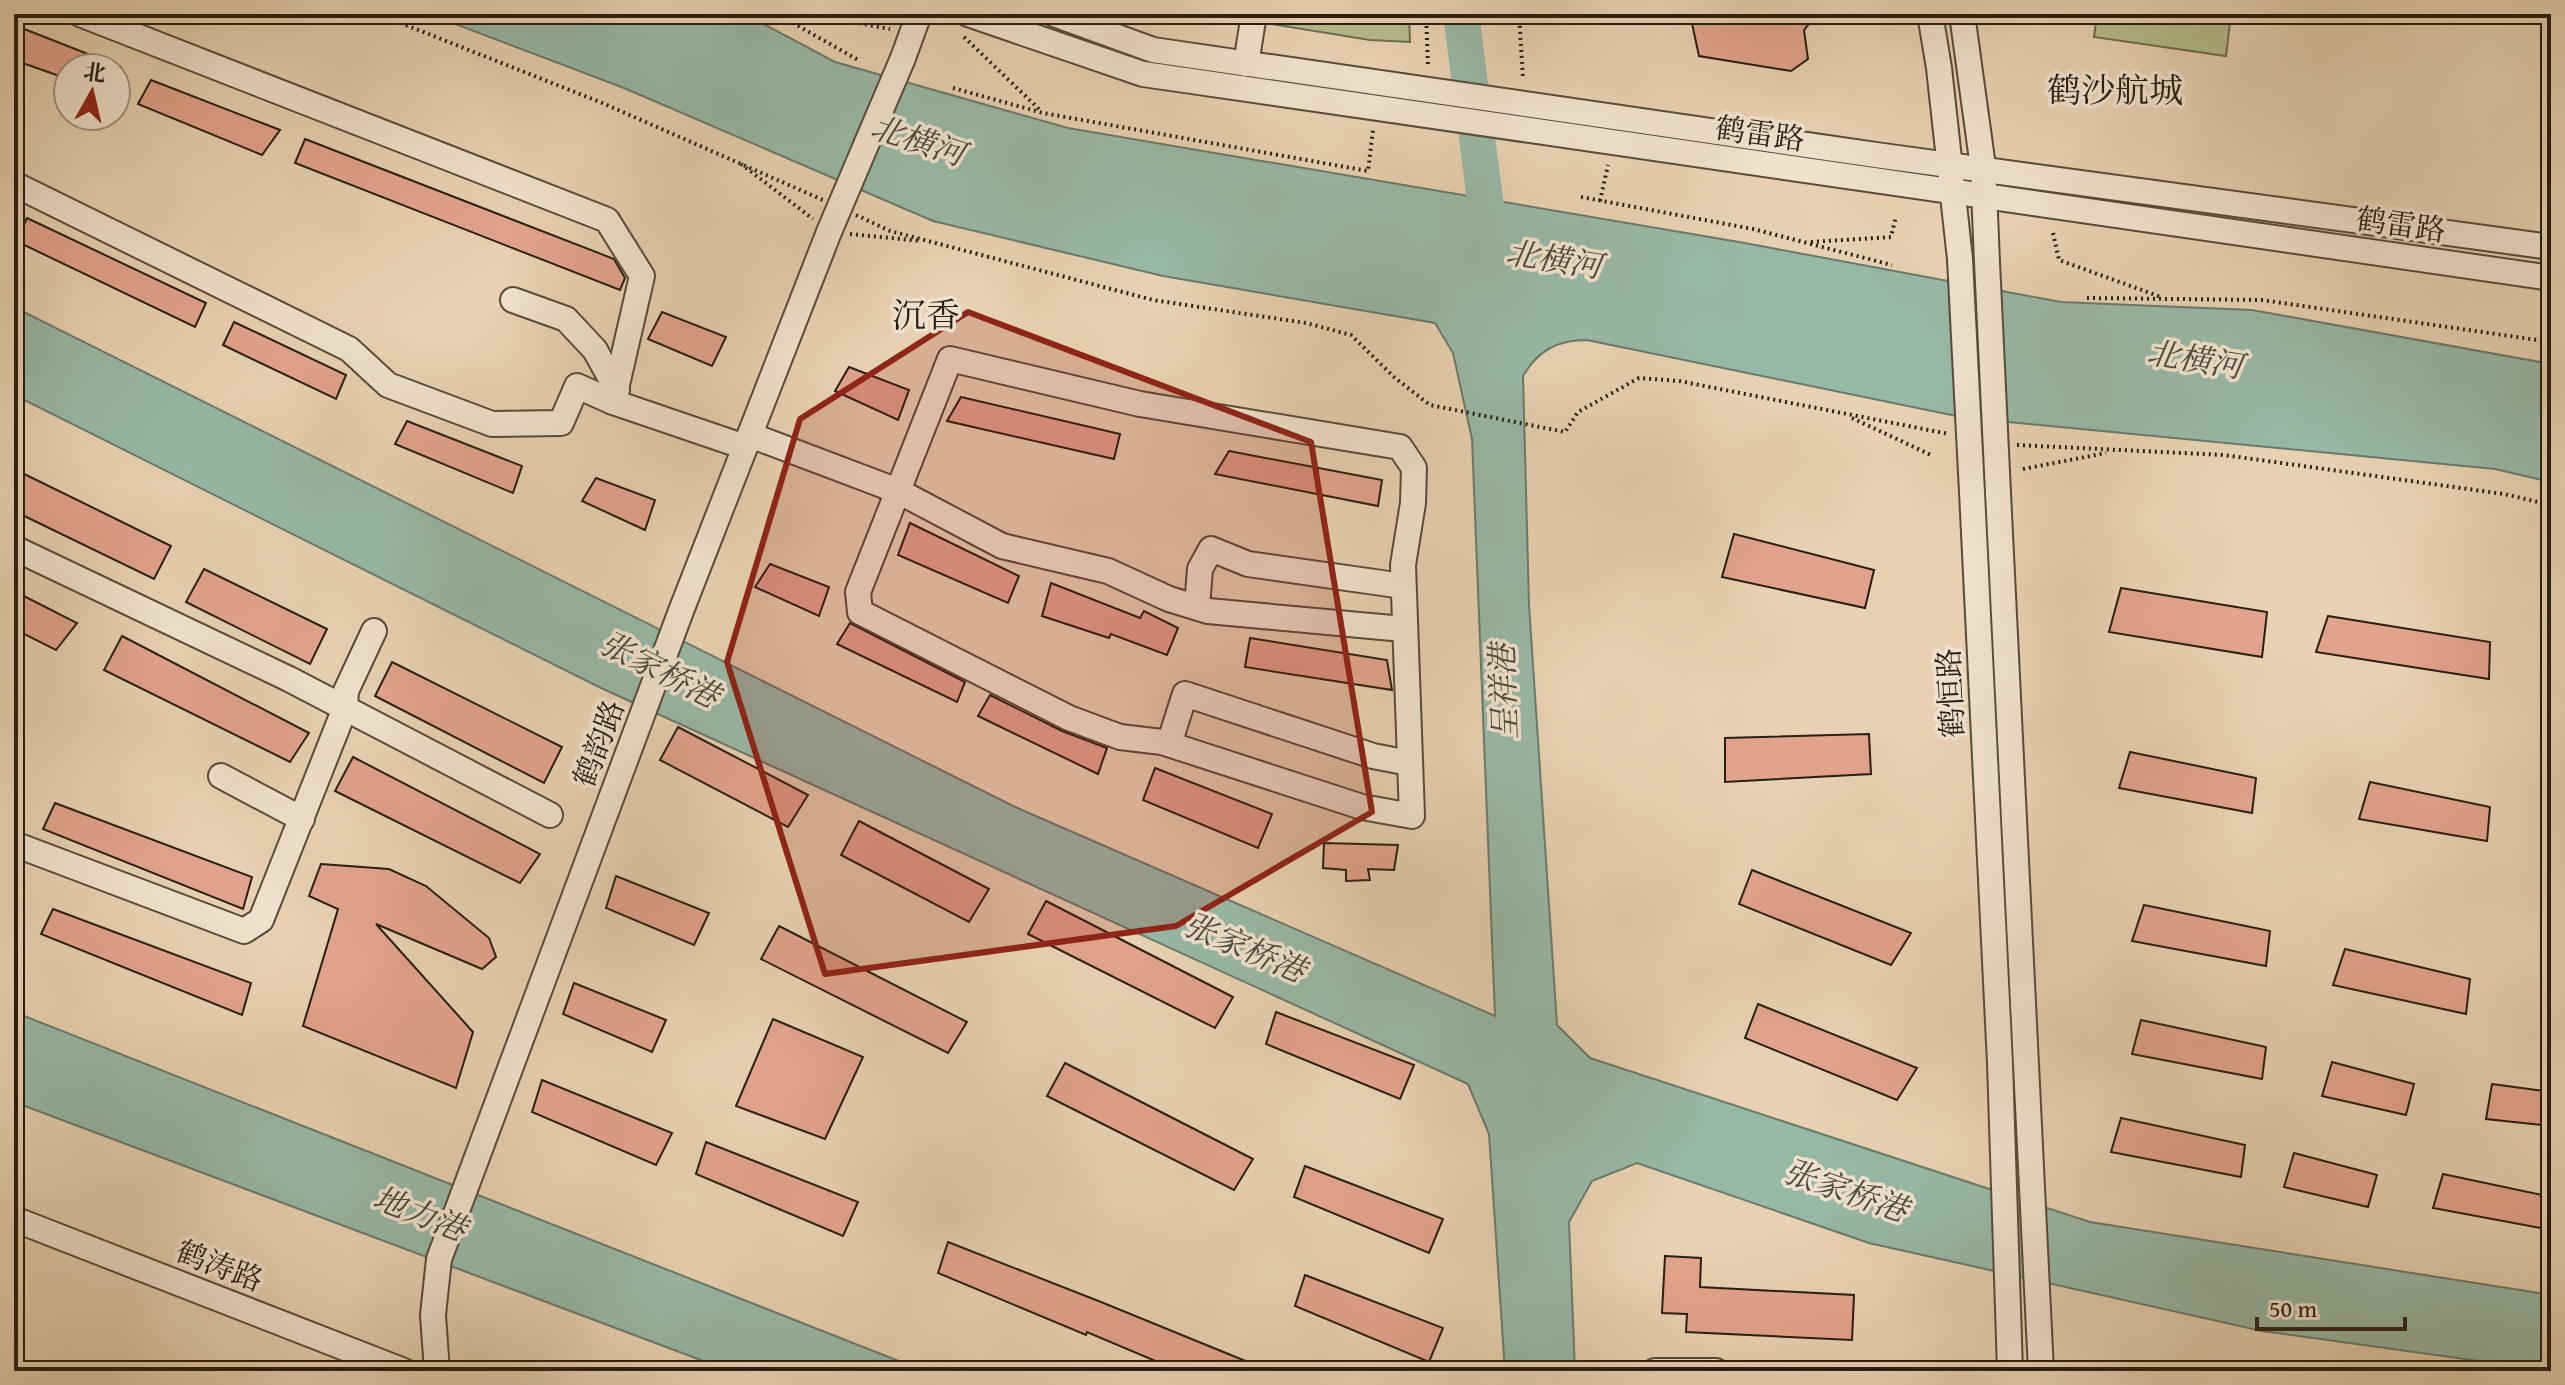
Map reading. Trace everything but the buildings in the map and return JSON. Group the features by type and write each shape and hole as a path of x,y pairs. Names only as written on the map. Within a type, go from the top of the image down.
{"street":[{"path":"80,14 607,220 642,276 615,396"},
{"name":"鹤雷路","path":"1054,14 1153,50 1951,165 2551,247"},
{"path":"1246,64 1254,14"},
{"name":"鹤恒路","path":"1930,14 1951,165 1960,259 2004,1175 2010,1371"},
{"name":"鹤恒路","path":"1962,14 1983,167 2041,1371"},
{"name":"鹤韵路","path":"437,1371 433,1315 439,1259 681,611 829,232 916,24"},
{"name":"鹤雷路","path":"966,25 1143,74 2551,278"},
{"path":"14,184 349,349 388,385 492,424 561,423 577,386 898,491 1002,546 1108,571 1197,607 1403,629"},
{"path":"513,300 566,319 595,350 615,396"},
{"path":"950,359 1140,404 1400,447 1414,468 1403,586 1412,816 1362,807 1169,744 1120,737 1069,718 860,612 858,592 950,359"},
{"path":"14,548 345,708 550,815"},
{"path":"1197,607 1200,569 1211,549 1248,564 1403,586"},
{"path":"14,844 244,931 261,920 345,708 346,691 374,631"},
{"path":"1169,744 1185,694 1360,752 1409,763"},
{"path":"221,776 302,819"},
{"name":"鹤涛路","path":"14,1219 404,1371"},
{"path":"1655,1371 1716,1371"}],"path":[{"path":"378,14 736,160 837,206"},
{"path":"777,14 860,61"},
{"path":"812,14 916,24"},
{"path":"1426,14 1428,65"},
{"path":"1519,14 1523,78"},
{"path":"966,25 1043,113"},
{"path":"953,88 1043,113 1368,171 1373,130"},
{"path":"736,160 829,232 935,243"},
{"path":"1600,201 1608,165"},
{"path":"1581,197 1804,242 1892,265"},
{"path":"850,212 890,231 1153,300 1306,323 1351,335 1395,378 1430,405 1565,432 1578,412 1639,378 1679,381 1955,435"},
{"path":"1804,242 1891,237 1896,216"},
{"path":"2053,233 2059,260 2167,299"},
{"path":"2087,298 2262,300 2551,342"},
{"path":"1847,415 1933,456"},
{"path":"2012,445 2224,455 2504,494 2551,505"},
{"path":"2023,469 2113,452"}],"highlighted area":[{"path":"968,312 1311,442 1372,812 1176,926 825,974 727,662 800,419"}],"green space":[{"path":"1211,14 1409,14 1410,42 1370,40"},
{"path":"2097,14 2231,14 2226,56 2094,37"}],"water":[{"path":"429,14 745,14 835,62 1068,128 1739,242 2061,302 2252,310 2551,364 2551,482 2495,469 1966,418 1587,340 1550,348 1535,359 1523,376 1529,605 1557,1025 1590,1058 2090,1222 2551,1295 2551,1371 2262,1331 1869,1243 1637,1163 1592,1181 1569,1222 1575,1371 1505,1371 1489,1134 1468,1084 601,688 14,395 14,307 1015,807 1495,1016 1472,439 1453,353 1435,323 1163,276 933,221 624,88"},
{"name":"地力港","path":"14,1012 924,1371 730,1371 14,1102"}],"waterway":[{"name":"呈祥港","path":"1461,14 1491,246"}],"district":[{"name":"鹤沙航城","path":"2115,89"},
{"name":"沉香","path":"926,314"}],"water label":[{"name":"北横河","path":"918,140"},
{"name":"北横河","path":"1554,259"},
{"name":"北横河","path":"2195,359"},
{"name":"张家桥港","path":"660,669"},
{"name":"张家桥港","path":"1245,947"},
{"name":"张家桥港","path":"1846,1190"}]}
